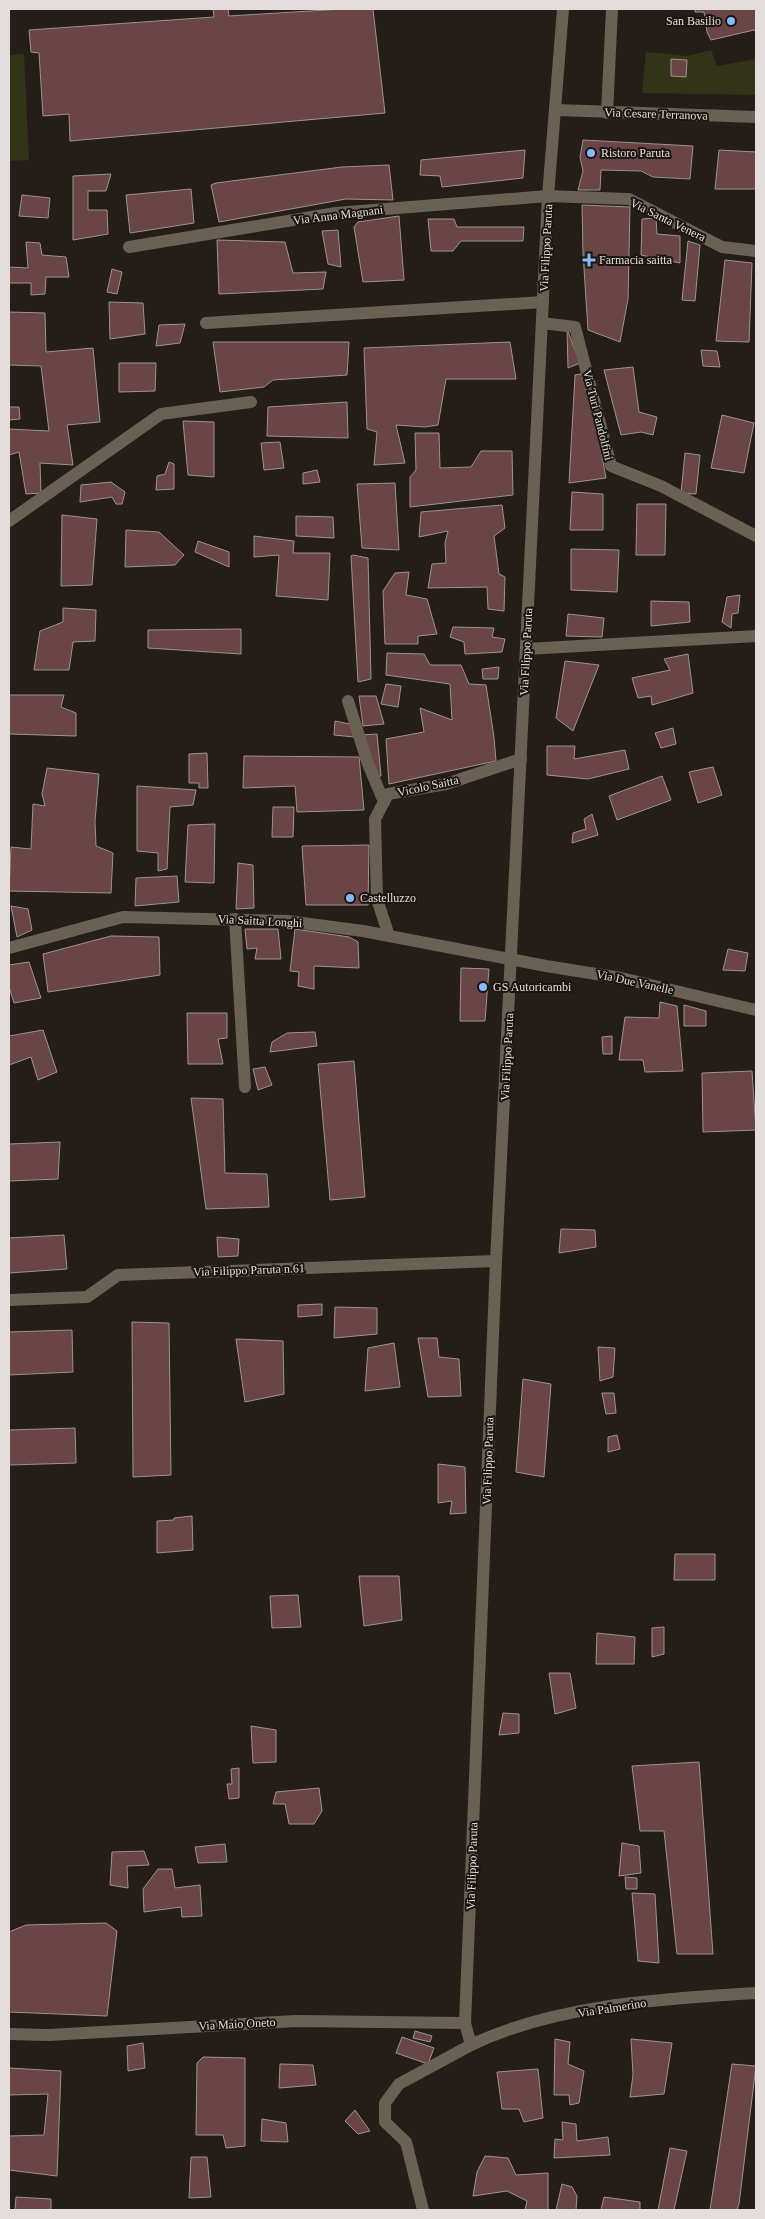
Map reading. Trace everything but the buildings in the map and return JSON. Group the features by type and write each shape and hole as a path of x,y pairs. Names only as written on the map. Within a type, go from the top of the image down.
{"street":[{"name":"Via Filippo Paruta","path":"471,2045 465,2023 496,1261 548,196 563,9"},
{"path":"607,113 612,9"},
{"name":"Via Cesare Terranova","path":"556,110 756,117"},
{"name":"Via Anna Magnani","path":"129,247 336,213 548,196"},
{"name":"Via Santa Venera","path":"548,196 629,199 722,247 756,251"},
{"path":"206,323 543,302"},
{"name":"Via Turi Pandolfini","path":"542,323 576,326 611,466 661,486 756,536"},
{"path":"9,521 161,414 251,402"},
{"path":"526,649 756,636"},
{"path":"348,700 368,764 384,802"},
{"name":"Vicolo Saitta","path":"389,936 377,899 375,818 388,794 446,784 522,759"},
{"name":"Via Saitta Longhi","path":"9,948 123,917 288,921 389,936 512,959"},
{"path":"235,920 245,1087"},
{"name":"Via Due Vanelle","path":"512,959 621,978 756,1010"},
{"name":"Via Filippo Paruta n.61","path":"9,1300 87,1297 118,1275 496,1261"},
{"name":"Via Palmerino","path":"422,2210 406,2142 385,2122 385,2103 399,2084 500,2031 595,2009 674,1998 756,1993"},
{"name":"Via Maio Oneto","path":"9,2034 49,2035 296,2021 465,2023"}],"green space":[{"path":"711,50 717,66 756,59 756,95 642,93 646,52 687,56"},
{"path":"24,54 29,160 9,161 9,55"}],"place":[{"name":"San Basilio","path":"731,21"},
{"name":"Ristoro Paruta","path":"591,153"},
{"name":"Farmacia saitta","path":"589,260"},
{"name":"Castelluzzo","path":"350,898"},
{"name":"GS Autoricambi","path":"483,987"}]}
